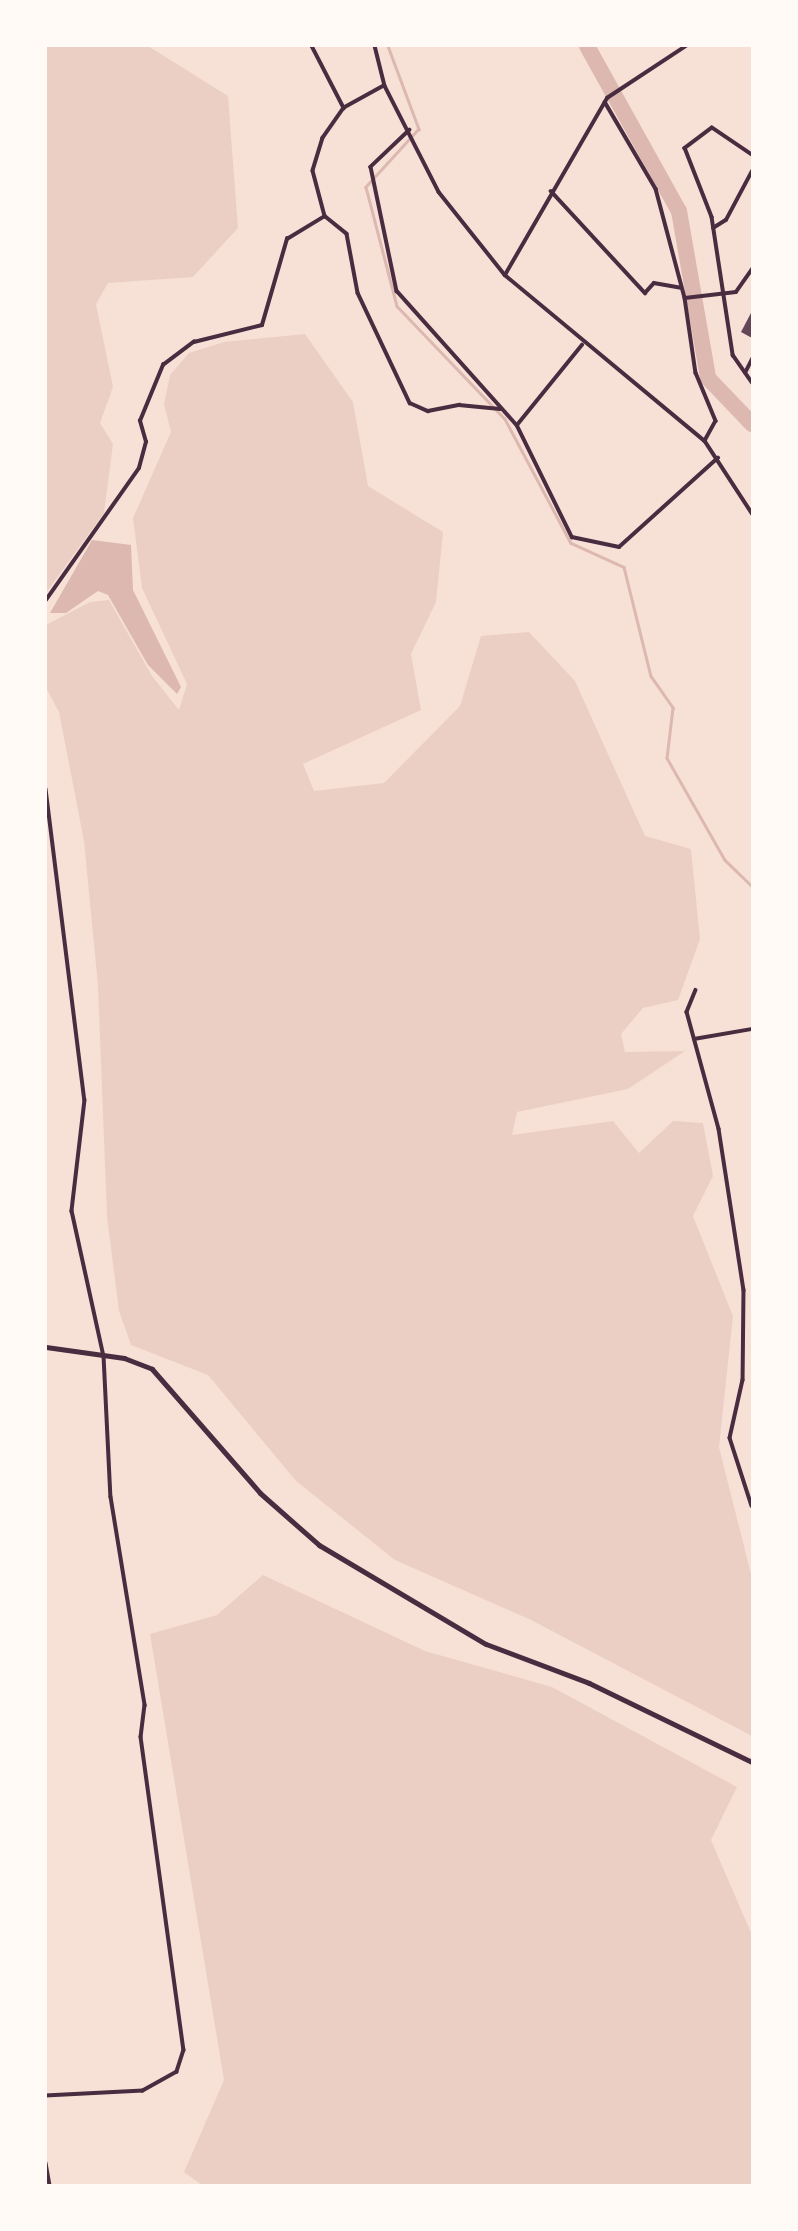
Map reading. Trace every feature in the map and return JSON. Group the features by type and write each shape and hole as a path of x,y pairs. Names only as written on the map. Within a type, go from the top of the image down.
{"street":[{"path":"312,46 344,108"},
{"path":"375,46 385,86 410,130 439,192 505,275 582,345 705,441 752,513"},
{"path":"505,275 551,191 605,102 632,76 686,46"},
{"path":"385,86 344,108 323,138 313,171 325,216 346,234 358,293 411,403 428,411 459,405 502,410"},
{"path":"605,102 656,189 685,298 696,373 716,421 705,441"},
{"path":"752,155 712,128 685,148 713,228 733,355 752,382"},
{"path":"410,130 371,167 376,177 371,191 405,306 517,425 572,537 603,547 619,547 656,520 718,458"},
{"path":"713,228 726,220 752,171"},
{"path":"551,191 645,293 654,283 681,288"},
{"path":"46,600 139,468 146,442 140,421 163,365 194,342 262,325 287,239 325,216"},
{"path":"685,298 736,292 752,269"},
{"path":"517,425 582,345"},
{"path":"745,373 752,359"},
{"path":"46,789 85,1100 72,1211 104,1356 111,1497 145,1705 141,1737 184,2066 143,2091 46,2096"},
{"path":"696,990 687,1012 719,1129 744,1290 743,1380 730,1438 752,1506"},
{"path":"694,1039 752,1029"},
{"path":"46,1347 104,1356 152,1369 260,1493 319,1545 486,1644 589,1683 752,1762"},
{"path":"46,2163 50,2186"}],"shaded area":[{"path":"46,46 148,46 228,96 238,228 193,277 108,283 96,304 113,387 100,423 113,444 104,513 46,593"},
{"path":"305,334 353,402 368,486 443,532 436,602 411,654 421,710 303,764 314,791 384,783 460,706 481,636 529,632 575,681 645,836 691,849 700,939 678,1000 643,1008 621,1034 625,1052 685,1051 628,1089 517,1112 512,1135 613,1121 639,1153 673,1121 703,1123 713,1176 693,1216 733,1316 719,1447 752,1578 752,1736 531,1620 395,1560 296,1481 208,1375 131,1345 119,1311 107,1217 98,986 84,841 59,712 46,688 46,625 90,602 109,600 152,676 179,710 187,684 142,588 133,518 171,432 164,404 170,375 189,353 224,342"},
{"path":"92,540 131,545 133,590 181,687 177,694 148,665 108,595 98,591 66,613 50,613"},
{"path":"263,1575 425,1651 552,1687 737,1787 711,1840 752,1935 752,2185 203,2186 184,2172 224,2080 150,1634 217,1615"}],"building":[{"path":"752,311 752,338 741,332"}],"waterway":[{"path":"388,46 419,129 366,187 397,306 505,419 571,543 624,567 651,676 673,708 667,758 725,860 752,886"},
{"path":"587,46 679,211 708,378 752,424"}]}
